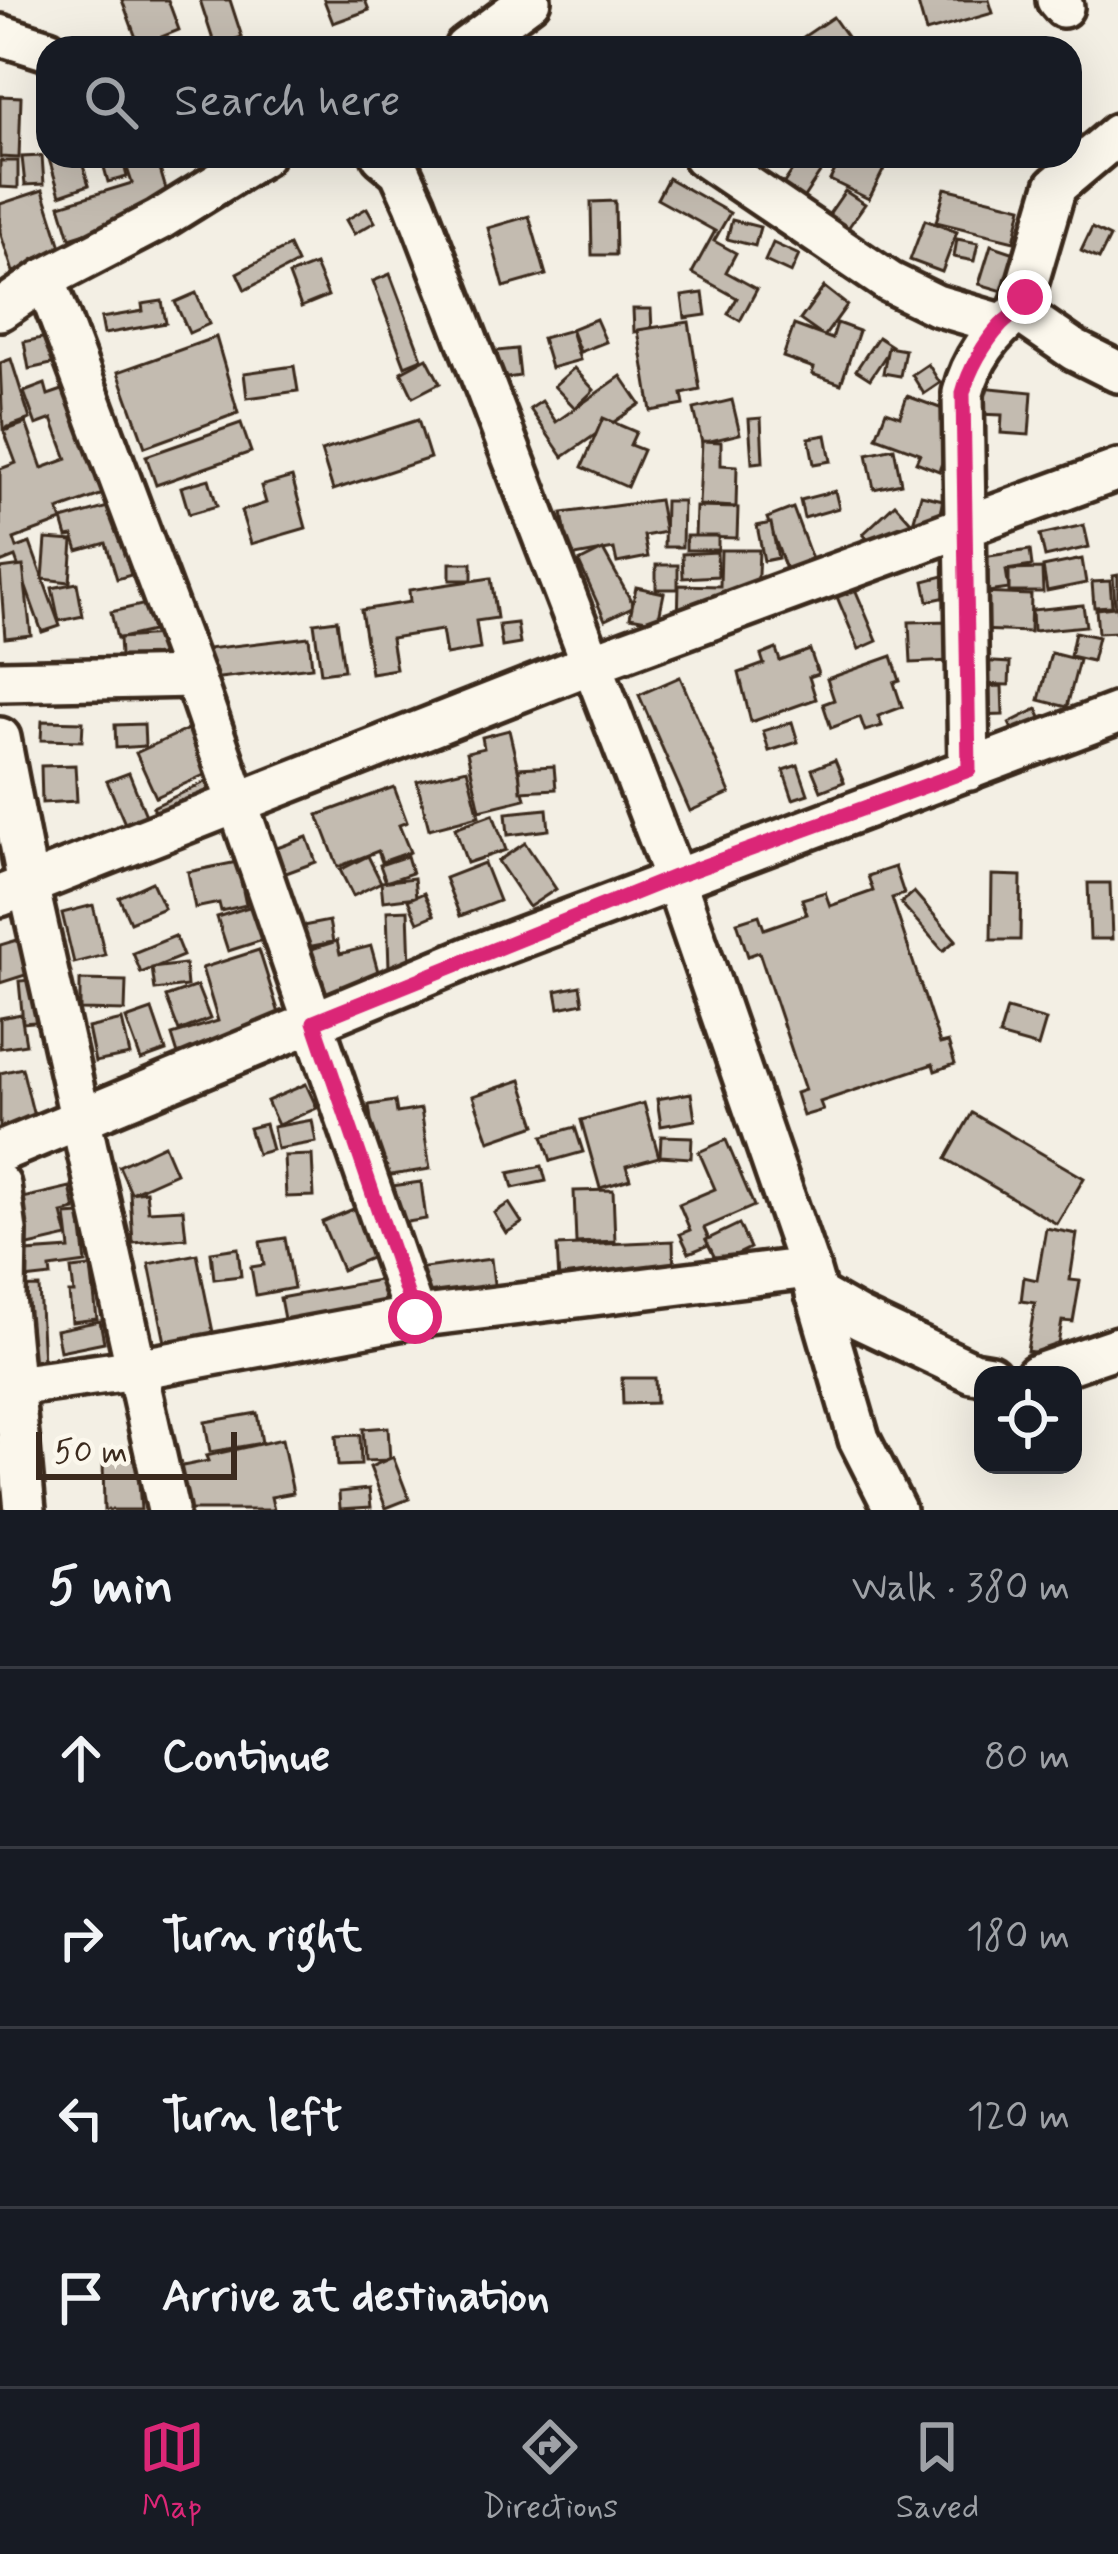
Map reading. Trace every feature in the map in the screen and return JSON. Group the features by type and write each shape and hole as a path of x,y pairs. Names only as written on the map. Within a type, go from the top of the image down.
{"street":[{"path":"481,36 530,0"},
{"path":"0,35 36,46"},
{"path":"1082,164 1118,134"},
{"path":"0,310 45,279 159,220 243,168"},
{"path":"396,168 415,204 674,877 812,1281 859,1439 896,1510"},
{"path":"721,168 889,282 936,305 1010,318 1118,372"},
{"path":"969,770 963,393 968,374 1010,318 1056,186 1077,168"},
{"path":"45,279 194,677 415,1317"},
{"path":"14,890 590,664 1118,470"},
{"path":"0,681 194,677"},
{"path":"0,1152 674,877 1118,713"},
{"path":"0,738 14,890 83,1118 168,1510"},
{"path":"0,1185 6,1387 25,1510"},
{"path":"6,1387 137,1370 415,1317 812,1281 860,1319 974,1372"},
{"path":"1062,1366 1118,1347"}],"building":[{"path":"122,0 168,0 179,30 164,36 135,36"},
{"path":"200,0 230,0 242,36 212,36"},
{"path":"324,0 365,0 369,10 333,23"},
{"path":"917,0 989,0 993,13 926,32"},
{"path":"833,17 846,36 805,36"},
{"path":"0,96 21,97 19,158 0,157"},
{"path":"36,156 44,184 25,185 22,157"},
{"path":"0,161 18,161 18,188 0,187"},
{"path":"52,168 84,168 89,185 60,195"},
{"path":"104,168 125,168 127,177 108,182"},
{"path":"127,168 160,168 171,206 70,238 60,205 132,183"},
{"path":"794,168 823,168 802,200 782,186"},
{"path":"836,168 884,168 869,199 830,180"},
{"path":"668,178 730,213 714,241 736,253 726,272 757,289 740,321 728,314 737,298 692,273 715,231 657,199"},
{"path":"945,188 1022,207 1014,241 936,222"},
{"path":"43,190 68,269 28,282 23,269 13,272 0,232 0,204"},
{"path":"845,191 865,204 829,255 825,220"},
{"path":"615,201 616,255 592,255 591,202"},
{"path":"367,208 375,222 354,234 346,220"},
{"path":"529,216 546,275 504,287 488,228"},
{"path":"732,220 760,227 755,246 727,239"},
{"path":"925,220 957,232 942,272 910,260"},
{"path":"1092,228 1110,237 1099,259 1081,251"},
{"path":"957,239 978,243 974,261 954,257"},
{"path":"773,243 799,255 791,273 765,261"},
{"path":"991,245 1024,256 1013,294 979,284"},
{"path":"289,246 297,263 245,290 237,273"},
{"path":"315,265 328,296 301,307 289,275"},
{"path":"390,274 422,359 405,366 373,281"},
{"path":"824,287 847,305 824,337 800,320"},
{"path":"196,293 209,324 189,333 175,302"},
{"path":"703,293 706,315 685,318 682,296"},
{"path":"162,301 166,323 104,334 101,318 143,311 142,304"},
{"path":"633,309 651,309 652,330 634,332"},
{"path":"596,319 606,342 580,352 571,329"},
{"path":"689,322 700,390 682,394 684,405 651,411 638,330"},
{"path":"837,323 859,331 841,384 783,357 794,325 832,339"},
{"path":"571,330 580,360 551,368 542,338"},
{"path":"55,335 60,362 29,369 24,342"},
{"path":"216,337 238,413 145,447 118,372"},
{"path":"878,337 892,346 870,379 856,370"},
{"path":"888,347 905,350 900,376 883,373"},
{"path":"517,349 520,376 500,379 497,351"},
{"path":"427,358 440,383 413,397 401,372"},
{"path":"11,359 30,419 3,429 0,363"},
{"path":"928,364 940,383 924,394 912,375"},
{"path":"294,366 298,391 247,398 244,373"},
{"path":"574,368 594,390 575,408 554,386"},
{"path":"621,376 640,404 563,457 530,409 542,401 556,422"},
{"path":"45,384 48,395 71,387 109,492 58,510 62,521 14,539 17,548 30,543 60,626 42,632 15,557 0,563 0,469 16,463 4,431 26,423 42,468 67,459 52,419 36,425 24,392"},
{"path":"981,387 1032,392 1029,435 1001,433 1002,415 978,414"},
{"path":"907,396 959,415 939,471 916,462 920,453 876,437 886,411 900,416"},
{"path":"732,400 740,434 702,443 694,409"},
{"path":"603,418 636,432 630,445 643,450 627,487 582,467"},
{"path":"761,418 763,462 752,463 749,419"},
{"path":"418,420 430,458 333,490 321,451"},
{"path":"241,423 251,452 156,485 146,456"},
{"path":"826,435 831,461 814,464 809,438"},
{"path":"702,441 721,442 721,465 737,466 736,507 699,505"},
{"path":"894,448 901,483 874,489 867,454"},
{"path":"292,477 306,528 251,544 241,511 266,503 261,486"},
{"path":"209,479 217,506 189,514 181,487"},
{"path":"835,491 839,508 804,518 800,500"},
{"path":"921,495 943,500 936,529 913,523"},
{"path":"659,500 665,532 644,536 648,557 617,563 614,549 570,557 562,513"},
{"path":"665,501 683,501 682,547 664,547"},
{"path":"895,504 920,532 897,572 863,534"},
{"path":"111,506 131,575 117,579 106,543 78,551 62,520"},
{"path":"696,507 738,508 737,538 695,537"},
{"path":"793,508 823,589 797,599 767,518"},
{"path":"771,523 778,558 764,561 757,526"},
{"path":"1084,525 1089,547 1045,557 1040,535"},
{"path":"686,536 718,536 718,550 686,550"},
{"path":"46,539 73,541 70,582 43,579"},
{"path":"603,550 634,606 605,620 579,562"},
{"path":"721,550 759,550 756,624 678,622 679,585 720,586"},
{"path":"1030,550 1032,566 1006,570 1009,589 981,593 976,558"},
{"path":"717,552 718,576 683,578 682,554"},
{"path":"1082,559 1086,583 1047,591 1043,567"},
{"path":"450,563 472,563 472,580 450,580"},
{"path":"656,565 678,565 678,589 656,589"},
{"path":"23,566 31,635 5,638 0,569"},
{"path":"1042,569 1043,592 1009,592 1009,570"},
{"path":"947,575 951,596 928,601 924,581"},
{"path":"1118,575 1118,632 1098,633 1096,609 1115,607 1113,576"},
{"path":"491,578 497,618 476,621 480,649 446,655 442,630 391,638 396,669 371,673 361,610 410,602 409,590"},
{"path":"1110,581 1112,606 1094,607 1092,582"},
{"path":"77,583 83,616 59,621 52,588"},
{"path":"636,587 664,593 658,622 630,617"},
{"path":"855,589 877,641 859,649 837,597"},
{"path":"979,593 1031,595 1030,632 978,630"},
{"path":"146,604 152,631 117,639 111,612"},
{"path":"1083,605 1086,626 1033,631 1032,610"},
{"path":"337,620 344,670 321,673 314,623"},
{"path":"949,621 951,661 911,663 909,622"},
{"path":"517,623 520,644 502,647 499,625"},
{"path":"1075,632 1098,637 1092,661 1070,656"},
{"path":"162,635 164,672 121,674 119,638"},
{"path":"309,637 312,667 211,679 207,649"},
{"path":"776,649 780,661 810,650 818,674 809,677 816,699 751,722 739,673 764,664 761,655"},
{"path":"1051,653 1079,660 1067,707 1039,700"},
{"path":"892,656 902,707 878,716 882,726 865,731 860,717 831,728 823,704 834,700 827,679"},
{"path":"977,661 1010,663 1009,685 976,684"},
{"path":"680,677 730,793 690,811 639,695"},
{"path":"1002,686 1003,715 978,716 978,687"},
{"path":"1037,709 1049,734 1021,748 1009,723"},
{"path":"42,721 83,722 82,741 41,740"},
{"path":"792,722 798,742 769,751 763,731"},
{"path":"144,724 145,746 116,748 115,725"},
{"path":"195,726 215,770 156,797 136,753"},
{"path":"509,730 525,799 480,810 467,752 484,748 482,737"},
{"path":"835,760 844,782 821,791 812,769"},
{"path":"75,765 77,801 42,803 41,766"},
{"path":"798,765 808,794 793,799 783,770"},
{"path":"554,766 556,789 521,791 519,768"},
{"path":"467,769 479,816 429,829 417,781"},
{"path":"129,773 147,818 126,826 107,781"},
{"path":"214,778 233,819 173,848 153,807"},
{"path":"394,787 407,822 399,825 410,852 382,862 378,851 338,867 318,815"},
{"path":"547,809 549,830 508,835 506,813"},
{"path":"493,814 506,850 467,863 455,828"},
{"path":"307,837 316,862 278,876 269,851"},
{"path":"525,843 556,889 529,907 498,861"},
{"path":"368,856 381,882 353,896 340,870"},
{"path":"407,856 412,873 386,882 380,865"},
{"path":"237,862 246,905 221,911 219,903 195,908 188,872"},
{"path":"484,863 499,901 460,916 445,878"},
{"path":"895,867 904,894 892,898 940,1044 948,1042 955,1064 935,1071 933,1064 820,1102 823,1110 803,1116 796,1093 805,1090 759,952 748,956 737,922 759,915 764,929 807,914 802,899 825,892 830,906 873,891 868,876"},
{"path":"992,875 1021,876 1020,940 991,940"},
{"path":"414,878 416,897 383,901 381,882"},
{"path":"152,882 164,908 130,922 119,897"},
{"path":"1088,883 1110,883 1112,939 1090,939"},
{"path":"914,892 956,940 943,951 901,903"},
{"path":"424,893 434,915 418,922 408,900"},
{"path":"93,905 105,955 74,963 62,913"},
{"path":"252,906 263,940 228,951 217,917"},
{"path":"408,910 410,967 389,967 387,911"},
{"path":"329,921 333,942 302,948 298,927"},
{"path":"175,936 183,956 141,973 133,953"},
{"path":"27,937 38,971 0,983 0,945"},
{"path":"337,941 340,954 371,946 384,993 316,1012 302,952"},
{"path":"259,950 283,1026 182,1067 172,1035 218,1021 202,968"},
{"path":"185,964 187,986 155,990 152,968"},
{"path":"42,979 46,1021 23,1023 19,981"},
{"path":"80,980 126,981 125,1011 80,1010"},
{"path":"197,986 210,1019 179,1031 166,997"},
{"path":"580,986 583,1003 559,1008 556,991"},
{"path":"1007,1009 1046,1020 1038,1047 999,1036"},
{"path":"152,1010 166,1051 141,1060 126,1019"},
{"path":"21,1014 26,1044 0,1048 0,1018"},
{"path":"122,1020 130,1055 95,1062 88,1028"},
{"path":"22,1068 36,1125 0,1134 0,1073"},
{"path":"521,1080 536,1125 489,1141 473,1096"},
{"path":"306,1084 317,1108 278,1125 267,1101"},
{"path":"691,1093 695,1120 661,1126 657,1099"},
{"path":"395,1101 397,1113 421,1109 430,1169 372,1178 364,1128 372,1127 369,1105"},
{"path":"644,1103 659,1157 626,1166 630,1179 600,1188 581,1120"},
{"path":"972,1113 1084,1178 1057,1224 946,1159"},
{"path":"312,1120 316,1142 277,1149 273,1127"},
{"path":"265,1124 272,1150 257,1154 249,1128"},
{"path":"575,1127 583,1152 551,1161 543,1136"},
{"path":"661,1136 692,1137 691,1158 660,1156"},
{"path":"726,1140 754,1206 704,1228 711,1244 689,1253 680,1234 690,1230 679,1204 715,1189 699,1152"},
{"path":"164,1145 176,1173 131,1193 119,1166"},
{"path":"312,1155 314,1196 286,1197 284,1156"},
{"path":"542,1166 546,1181 513,1188 509,1173"},
{"path":"421,1182 426,1219 383,1226 377,1188"},
{"path":"70,1187 75,1210 62,1213 68,1237 16,1249 6,1202"},
{"path":"613,1190 615,1241 576,1243 574,1191"},
{"path":"146,1191 148,1211 183,1209 186,1238 133,1243 130,1193"},
{"path":"509,1203 522,1223 506,1233 494,1213"},
{"path":"358,1207 378,1255 342,1270 322,1222"},
{"path":"80,1214 86,1263 50,1268 51,1276 16,1280 12,1253 70,1249 66,1215"},
{"path":"739,1224 750,1248 718,1264 706,1240"},
{"path":"1046,1228 1077,1234 1070,1280 1080,1281 1073,1322 1062,1321 1056,1356 1027,1351 1035,1303 1021,1301 1024,1277 1037,1280"},
{"path":"285,1238 294,1288 256,1295 251,1267 264,1265 260,1242"},
{"path":"673,1241 674,1278 559,1282 557,1246"},
{"path":"238,1248 241,1276 214,1279 211,1252"},
{"path":"197,1254 214,1337 166,1347 149,1264"},
{"path":"491,1259 495,1292 421,1301 417,1269"},
{"path":"91,1267 97,1319 72,1322 71,1269"},
{"path":"389,1278 397,1320 288,1340 280,1298"},
{"path":"39,1287 43,1363 14,1364 10,1288"},
{"path":"100,1321 104,1342 60,1351 56,1330"},
{"path":"622,1378 655,1378 656,1403 623,1404"},
{"path":"257,1413 262,1443 210,1452 205,1422"},
{"path":"388,1427 390,1460 365,1461 363,1429"},
{"path":"360,1435 361,1465 338,1466 336,1436"},
{"path":"282,1439 293,1493 271,1497 274,1510 182,1510 173,1468"},
{"path":"137,1457 141,1510 104,1510 103,1459"},
{"path":"393,1457 409,1499 386,1508 370,1467"},
{"path":"369,1489 371,1507 340,1509 339,1492"}],"route":[{"path":"415,1317 314,1022 674,877 969,770 963,393 968,374 1001,324 1019,313 1025,297"}]}
